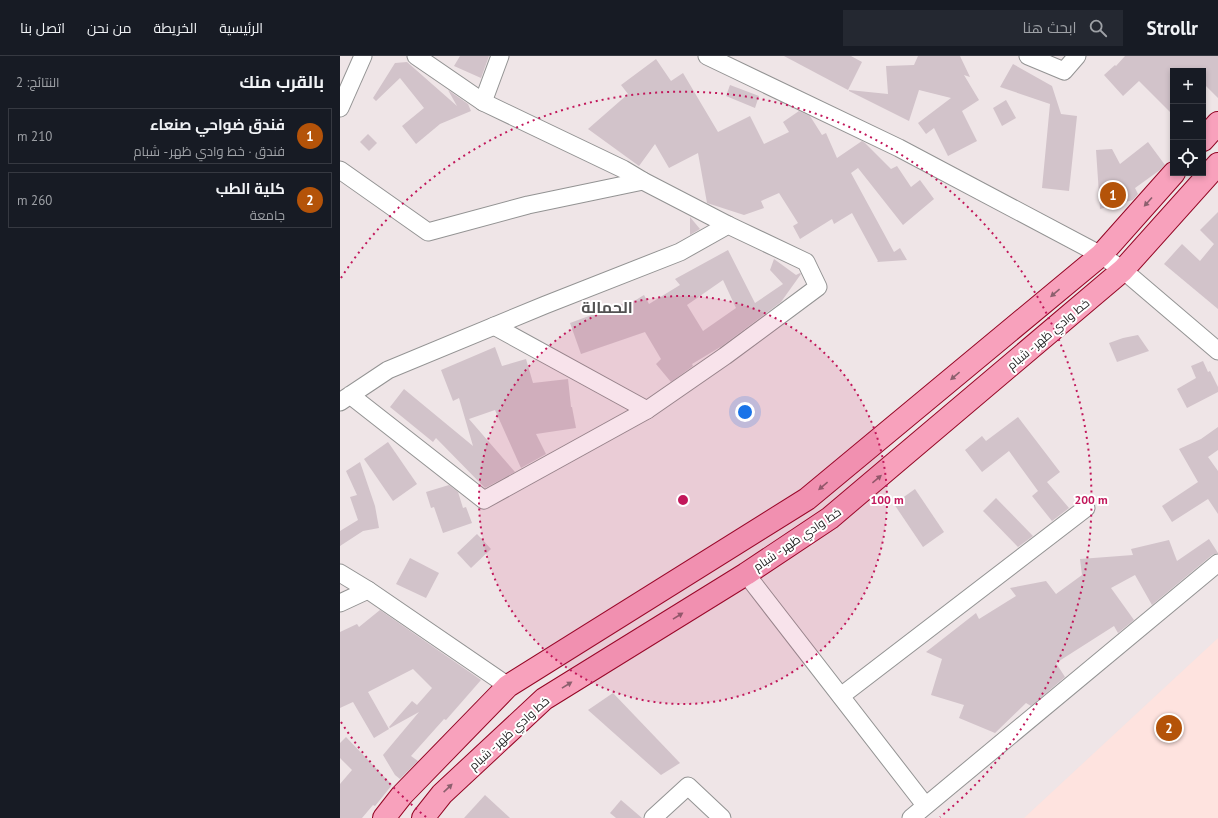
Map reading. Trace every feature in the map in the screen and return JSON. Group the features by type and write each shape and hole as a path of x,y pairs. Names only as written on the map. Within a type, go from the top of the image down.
{"main road":[{"path":"1206,137 1218,123"},
{"name":"خط وادي ظهر - شبام","path":"423,818 442,794 544,699 746,574 830,518 1123,270 1218,164"},
{"path":"384,818 402,795 508,686 807,499 1101,255 1171,176"}],"street":[{"path":"340,108 363,56"},
{"path":"416,56 483,102 623,169 728,225 806,262 818,287 725,356 647,410 484,500 345,398 388,370 680,252 728,225"},
{"path":"483,102 500,56"},
{"path":"707,56 899,148 1101,255 1123,270 1218,351"},
{"path":"1028,56 1064,72 1077,56"},
{"path":"340,170 428,232 528,206 643,181"},
{"path":"494,326 647,410"},
{"path":"841,696 1086,508"},
{"path":"911,818 1218,563"},
{"path":"340,573 368,590 508,686"},
{"path":"746,574 925,805"},
{"path":"340,603 368,590"},
{"path":"653,818 688,786 722,818"}],"shaded area":[{"path":"1218,638 1218,818 1024,818"}],"building":[{"path":"460,56 489,56 481,78 454,66"},
{"path":"784,56 851,56 862,62 848,90"},
{"path":"918,56 960,56 970,77 964,75 979,100 962,111 977,141 948,156 934,128 926,134 918,123 951,98 919,90 909,121 849,91 888,94 886,66 914,65"},
{"path":"1125,56 1218,56 1218,98 1206,86 1206,68 1170,68 1170,112 1139,81 1123,96 1104,75 1115,65 1116,66"},
{"path":"656,59 671,81 683,73 718,132 750,116 764,144 789,132 783,122 799,111 810,116 822,135 826,133 837,158 862,141 891,169 897,166 911,187 920,180 934,199 903,225 858,168 851,173 894,252 900,248 907,260 877,262 878,261 852,213 834,224 832,219 800,239 793,226 798,223 779,193 761,201 764,208 744,215 707,203 698,153 669,168 655,144 639,166 588,129 628,94 621,85"},
{"path":"407,62 457,106 448,90 468,104 471,111 440,124 416,144 402,126 424,108 400,78 376,101 373,98 395,63"},
{"path":"1013,64 1052,86 1061,114 1077,116 1069,191 1042,188 1050,104 1000,87"},
{"path":"730,85 759,96 755,108 726,96"},
{"path":"1006,100 1016,118 1002,126 993,108"},
{"path":"368,134 377,143 369,151 360,142"},
{"path":"1148,142 1165,165 1135,188 1138,194 1133,200 1100,209 1096,150 1112,149 1120,164"},
{"path":"1218,212 1218,309 1164,264 1182,244 1200,261 1214,244 1200,230"},
{"path":"690,217 700,229 690,235"},
{"path":"728,250 755,303 783,284 770,270 774,259 796,275 801,274 781,302 722,346 692,364 693,366 671,382 656,364 661,359 645,332 581,354 570,323 624,303 626,306 644,295 649,304 680,285 675,279","holes":["723,280 736,308 703,331 687,305"]},
{"path":"1138,335 1149,351 1117,362 1109,343"},
{"path":"495,347 502,366 526,359 533,383 568,379 571,407 576,428 536,434 546,454 521,468 495,410 469,419 515,472 485,488 436,438 433,442 390,407 404,389 473,446 459,398 453,401 441,370"},
{"path":"1203,361 1218,387 1218,392 1187,408 1177,389 1196,378 1191,366"},
{"path":"1018,417 1060,472 1047,482 1069,508 1052,521 1032,496 1038,491 1009,451 982,472 965,450 982,436 986,441"},
{"path":"1218,427 1218,450 1208,457 1218,471 1218,514 1208,499 1172,522 1162,506 1198,482 1179,449 1201,439"},
{"path":"388,442 417,484 393,501 364,459"},
{"path":"360,462 375,506 379,528 363,531 340,546 340,531 358,520 350,497 357,495 346,471"},
{"path":"449,485 458,492 463,508 466,507 472,523 443,533 434,507 431,508 426,492"},
{"path":"915,489 944,532 923,547 894,504"},
{"path":"996,498 1033,536 1018,547 983,511"},
{"path":"477,534 491,549 471,568 457,553"},
{"path":"1209,539 1218,553 1212,555 1152,605 1135,575 1111,588 1134,620 1118,633 1114,626 1056,663 1065,677 1031,706 1026,703 995,733 959,718 964,705 931,695 942,659 926,652 976,613 979,619 1016,596 1010,588 1046,581 1056,594 1082,575 1080,559 1133,555 1131,549 1169,540 1177,561"},
{"path":"410,558 439,573 426,598 396,584"},
{"path":"380,610 481,680 446,720 444,719 411,756 418,761 400,779 395,775 383,755 419,712 390,728 389,727 412,701 417,705 432,688 413,669 368,692 389,729 374,738 353,702 340,708 340,632 357,624 359,627"},
{"path":"613,693 680,763 661,775 588,710"},
{"path":"346,737 392,785 375,806 373,805 362,818 340,818 340,784 352,770 340,758 340,743"},
{"path":"485,795 510,818 464,818"},
{"path":"621,800 642,818 616,818 610,813"}],"place":[{"name":"فندق ضواحي صنعاء","path":"1113,195"},
{"name":"كلية الطب","path":"1169,728"}],"district":[{"name":"الحمالة","path":"607,307"}]}
